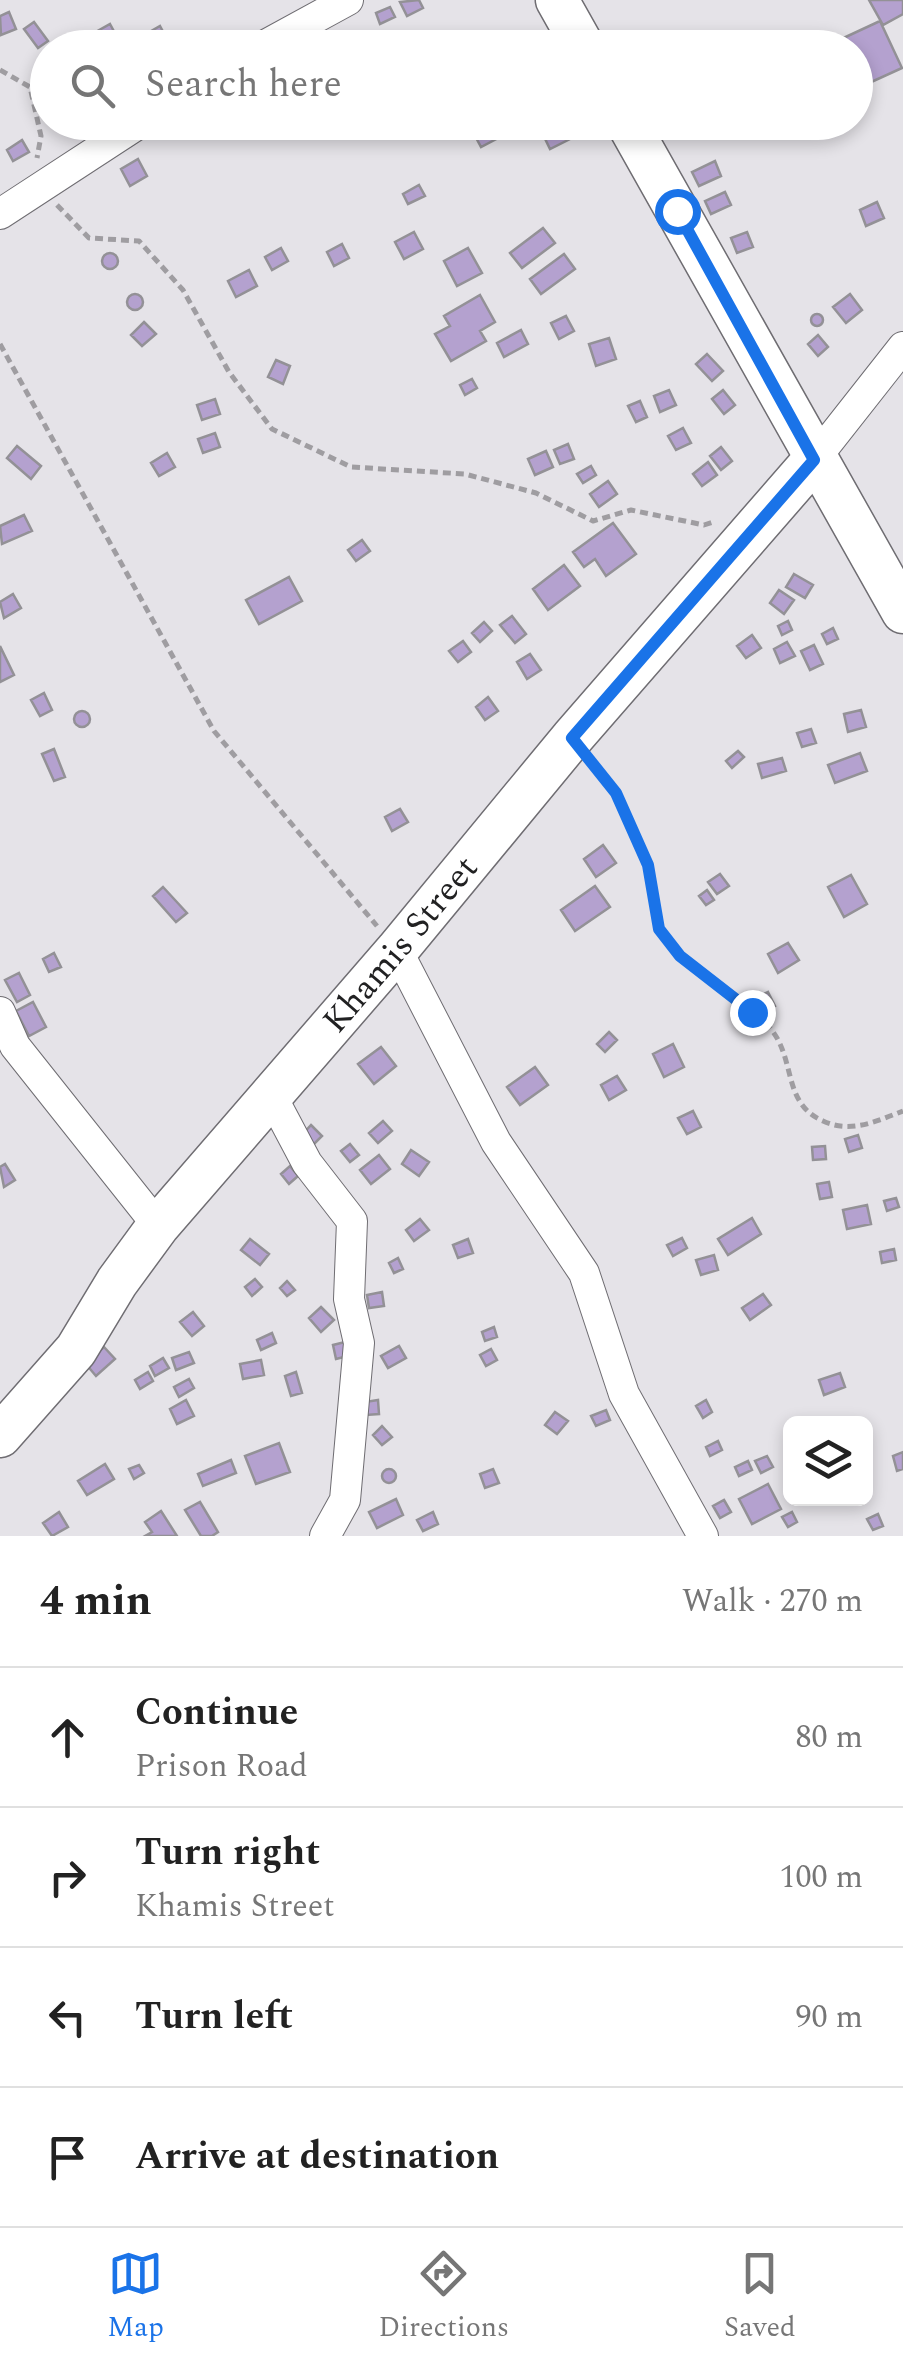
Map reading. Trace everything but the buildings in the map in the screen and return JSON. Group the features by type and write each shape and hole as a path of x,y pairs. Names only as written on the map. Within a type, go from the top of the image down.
{"street":[{"path":"293,30 348,0"},
{"path":"557,0 574,30"},
{"path":"2,213 114,140"},
{"path":"637,140 903,612"},
{"path":"814,460 903,346"},
{"name":"Khamis Street","path":"0,1436 76,1350 116,1282 158,1226 814,460"},
{"path":"397,950 496,1142 584,1273 624,1394 704,1536"},
{"path":"0,1012 15,1046 158,1226"},
{"path":"271,1094 308,1163 352,1221 349,1299 359,1343 345,1500 325,1536"}],"path":[{"path":"0,70 30,86"},
{"path":"33,172 41,140"},
{"path":"2,213 19,219 56,205 89,238 138,241 184,290 229,372 272,429 352,467 465,474 536,493 594,520 631,510 704,525 720,520"},
{"path":"0,344 214,731 397,950"},
{"path":"572,738 616,793 648,865 659,929 680,956 752,1012 777,1038 796,1101 823,1121 859,1128 903,1111"}],"route":[{"path":"677,211 814,460 572,738 616,793 648,865 659,929 680,956 752,1012"}]}
